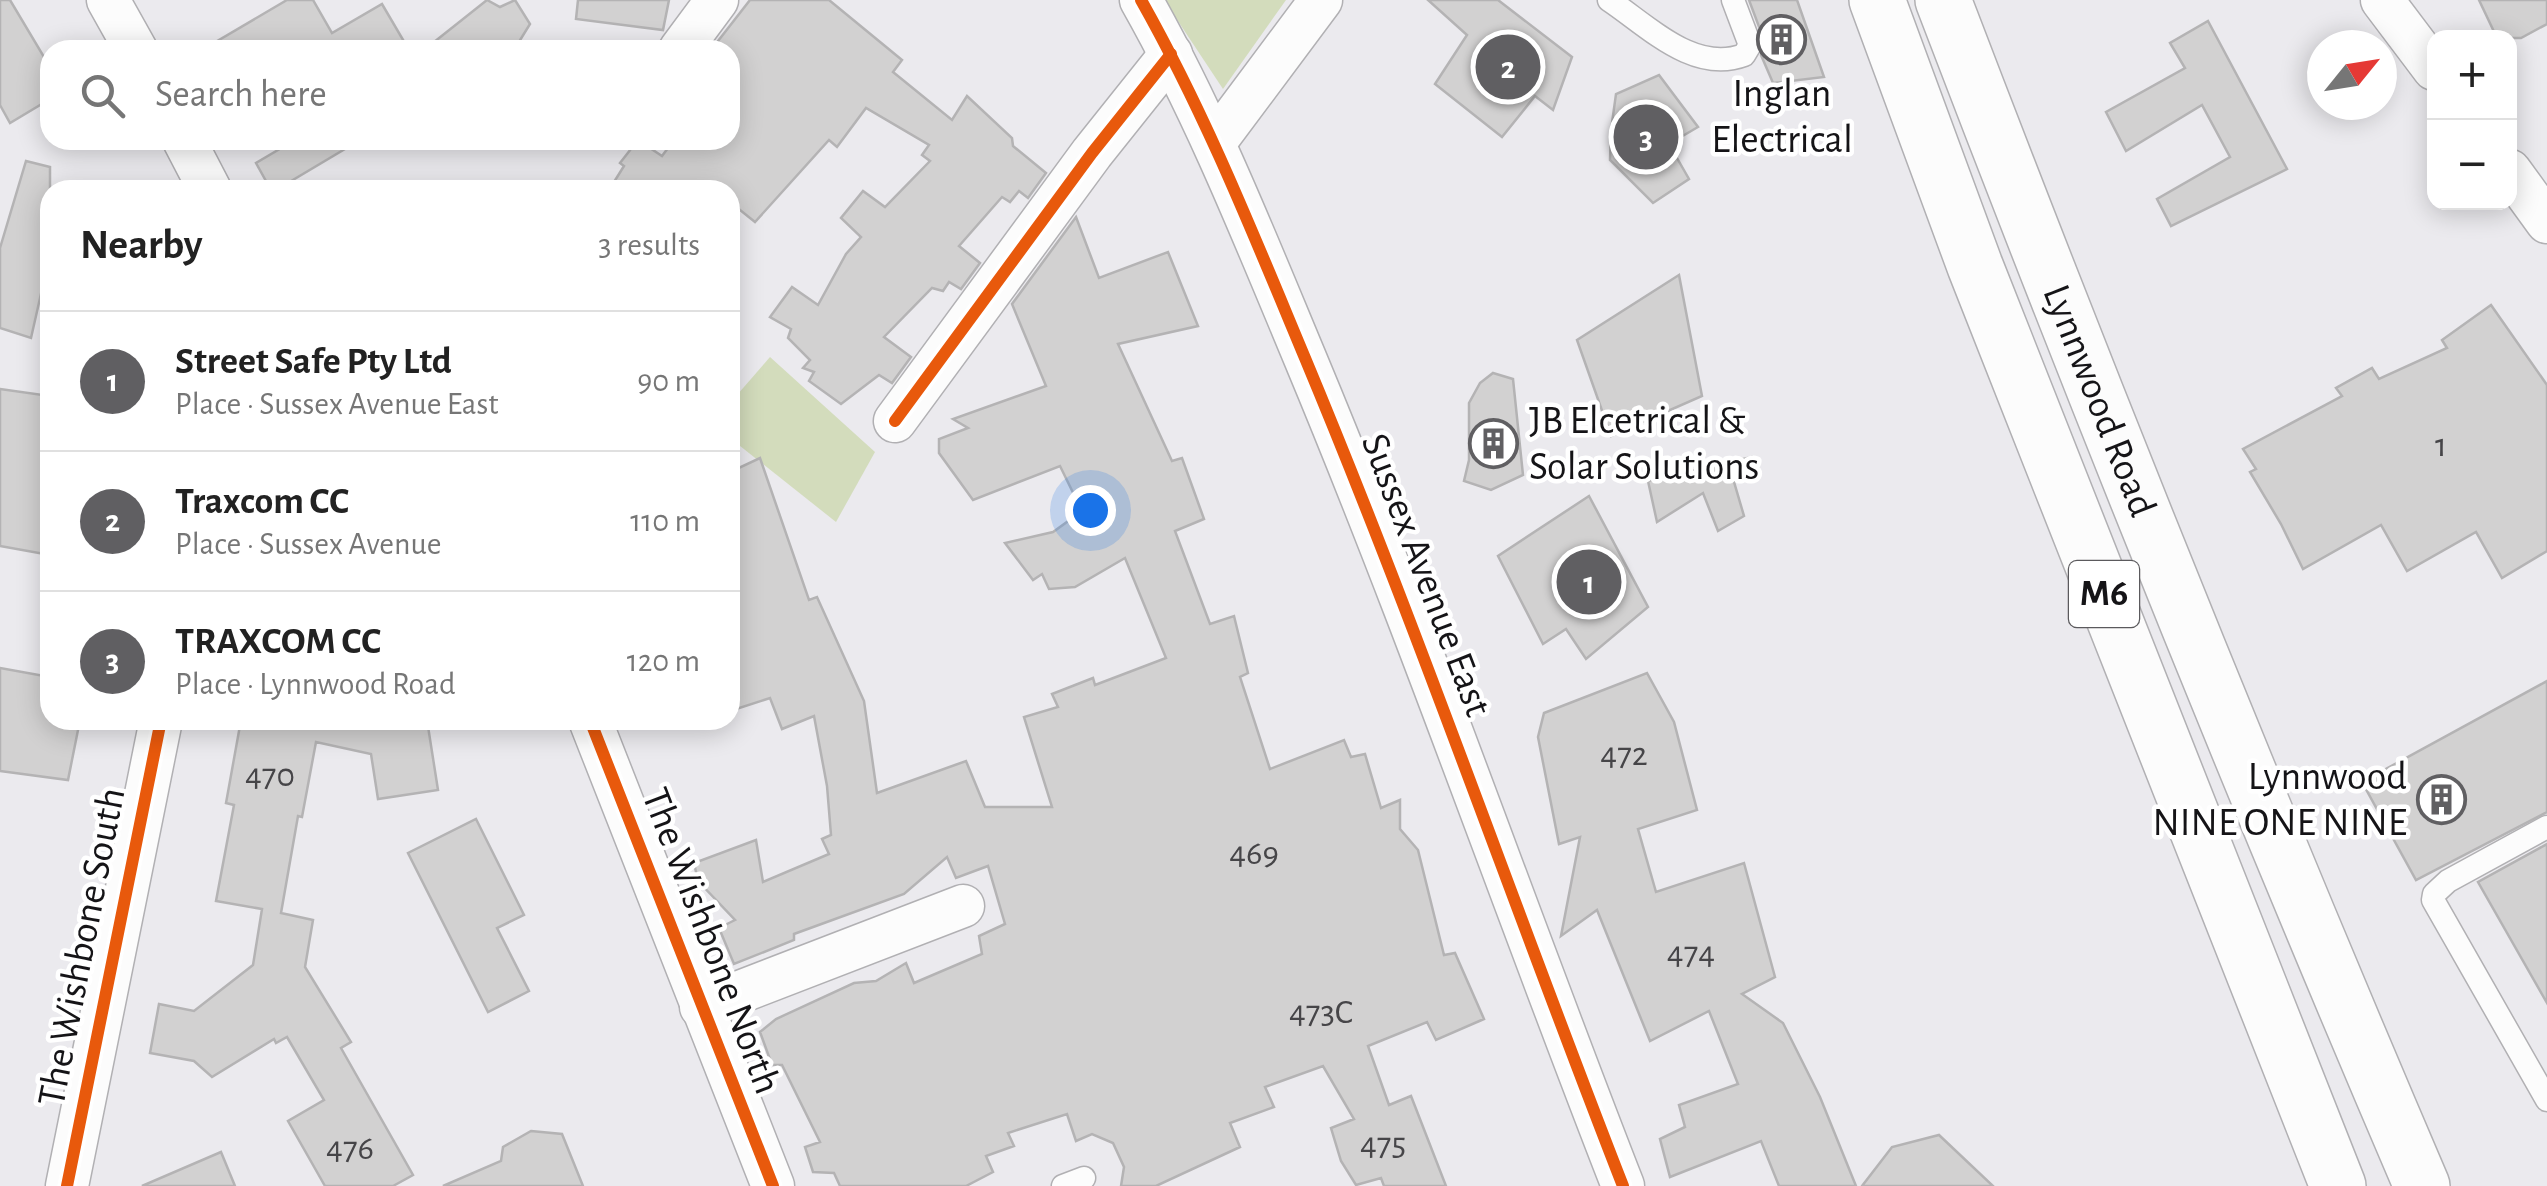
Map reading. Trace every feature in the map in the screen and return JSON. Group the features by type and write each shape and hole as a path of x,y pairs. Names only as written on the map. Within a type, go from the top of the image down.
{"main road":[{"name":"Lynnwood Road","path":"1877,0 1975,266 2338,1186"},
{"name":"Lynnwood Road","path":"1943,0 2047,272 2304,911 2422,1186"}],"street":[{"path":"108,0 130,40"},
{"path":"687,40 717,0"},
{"name":"Sussex Avenue East","path":"1141,0 1215,142 1329,415 1623,1186"},
{"path":"1215,142 1322,0"},
{"path":"2382,0 2427,60"},
{"path":"895,420 1092,153 1172,54"},
{"path":"189,150 205,180"},
{"path":"2526,175 2547,222"},
{"name":"The Wishbone South","path":"66,1186 159,730"},
{"name":"The Wishbone North","path":"594,730 773,1186"},
{"path":"701,1007 962,906"}],"lane":[{"path":"1610,0 1692,54 1716,61 1744,55 1750,45 1733,0"},
{"path":"2547,827 2448,881 2433,900 2547,1100"}],"green space":[{"path":"1164,0 1286,0 1223,89"},
{"path":"770,357 875,452 836,522 740,446 740,392"}],"building":[{"path":"0,0 10,0 40,50 40,105 10,123 0,105"},
{"path":"287,0 313,0 332,33 382,4 403,40 219,40"},
{"path":"487,0 500,7 515,0 530,24 520,40 437,40"},
{"path":"578,0 669,0 663,30 576,19"},
{"path":"750,0 829,0 902,60 893,72 952,120 967,96 1012,138 1013,146 1046,173 1028,198 1019,191 1010,202 1002,197 959,246 980,263 961,289 949,282 943,291 932,288 884,337 911,357 892,383 879,375 841,404 809,381 814,372 803,368 810,360 788,338 791,329 770,317 792,287 818,305 846,254 861,237 841,218 863,191 885,207 930,161 922,155 929,145 866,108 837,147 829,140 755,222 740,210 740,180 615,180 624,166 620,163 630,150 653,150 662,156 666,150 740,150 740,40 719,40"},
{"path":"1428,0 1498,0 1572,57 1553,110 1535,96 1502,137 1435,84 1467,35"},
{"name":"Inglan Electrical","path":"1749,0 1797,0 1824,77 1773,83 1761,55 1764,40"},
{"path":"2479,0 2547,0 2547,24 2521,38 2517,38 2517,30 2493,30"},
{"path":"2208,21 2287,169 2171,226 2157,199 2230,157 2202,105 2126,151 2106,112 2185,68 2170,43"},
{"path":"1659,75 1698,127 1669,144 1689,179 1653,203 1610,160 1611,130 1616,94"},
{"path":"278,150 343,150 293,180 265,180 256,163"},
{"path":"26,161 50,167 50,180 40,180 40,298 31,338 0,328 0,248"},
{"path":"1076,217 1099,278 1168,252 1198,326 1118,344 1172,461 1182,458 1204,519 1175,531 1210,624 1234,616 1248,673 1240,677 1270,769 1344,740 1351,757 1365,754 1381,808 1400,800 1400,829 1418,850 1444,955 1455,953 1484,1019 1436,1040 1427,1022 1368,1046 1389,1105 1411,1096 1446,1186 1384,1186 1381,1178 1356,1185 1341,1161 1331,1128 1354,1119 1323,1066 1265,1087 1274,1107 1230,1123 1240,1147 1156,1186 1121,1186 1124,1167 1113,1143 1092,1134 1076,1141 1067,1114 1008,1133 1014,1146 986,1156 993,1172 966,1186 840,1186 834,1173 813,1172 805,1147 820,1142 782,1065 772,1065 760,1032 776,1019 854,983 876,981 906,963 914,983 982,954 979,936 1005,924 988,866 956,878 947,857 904,894 794,934 794,940 734,964 719,928 735,920 698,881 694,863 756,840 763,882 829,854 822,839 831,835 814,716 782,729 770,698 740,708 740,467 760,458 809,600 817,597 864,701 877,793 966,761 985,807 1052,807 1024,717 1058,707 1052,694 1093,678 1095,685 1166,658 1125,558 1075,587 1049,589 1042,574 1033,580 1005,543 1053,532 1082,511 1060,466 973,500 939,453 939,439 968,428 953,419 1046,386 1012,304"},
{"path":"1679,275 1702,396 1611,436 1577,340"},
{"path":"2491,305 2547,385 2547,551 2502,578 2476,532 2407,571 2381,525 2303,569 2250,472 2256,469 2243,449 2342,396 2336,388 2372,368 2379,379 2447,348 2442,340"},
{"name":"JB Elcetrical & Solar Solutions","path":"1493,373 1513,379 1523,475 1491,490 1464,481 1469,460 1469,403 1480,383"},
{"path":"0,389 40,395 40,553 0,546"},
{"path":"1752,457 1754,461 1732,475 1744,516 1718,531 1703,493 1657,522 1648,481"},
{"path":"1589,496 1648,607 1586,659 1566,629 1543,644 1498,556"},
{"path":"0,668 40,675 40,730 78,730 68,780 0,771"},
{"path":"1647,673 1674,722 1697,810 1638,829 1656,892 1744,863 1775,977 1742,994 1783,1023 1820,1097 1856,1186 1779,1186 1761,1141 1670,1177 1660,1139 1685,1127 1679,1105 1738,1084 1709,1011 1650,1041 1597,910 1561,936 1580,837 1559,844 1538,737 1544,713"},
{"name":"Lynnwood NINE ONE NINE","path":"2547,681 2547,812 2416,880 2362,782"},
{"path":"239,730 429,730 438,790 378,799 371,754 316,742 281,913 313,920 305,967 351,1042 341,1048 413,1175 393,1186 325,1186 288,1121 324,1100 287,1037 276,1043 274,1039 212,1077 194,1061 150,1053 159,1004 194,1011 253,965 262,909 216,901 234,805 226,803"},
{"path":"476,819 524,915 497,928 529,991 488,1012 408,853"},
{"name":"Lynnwood NINE ONE NINE","path":"2547,844 2547,1003 2478,882"},
{"path":"531,1131 562,1134 583,1186 443,1186 501,1161 503,1147"},
{"path":"1939,1135 1993,1186 1862,1186 1892,1147"},
{"path":"221,1152 235,1186 142,1186"}],"cycle path":[{"path":"1141,0 1228,176 1347,461 1623,1186"},
{"path":"895,421 1092,153 1171,54"},
{"path":"67,1186 159,730"},
{"path":"594,730 773,1186"}],"place":[{"name":"Inglan Electrical","path":"1782,39"},
{"name":"Traxcom CC","path":"1508,67"},
{"name":"TRAXCOM CC","path":"1646,137"},
{"name":"JB Elcetrical & Solar Solutions","path":"1494,444"},
{"name":"Street Safe Pty Ltd","path":"1589,582"},
{"name":"Lynnwood NINE ONE NINE","path":"2442,800"}]}
